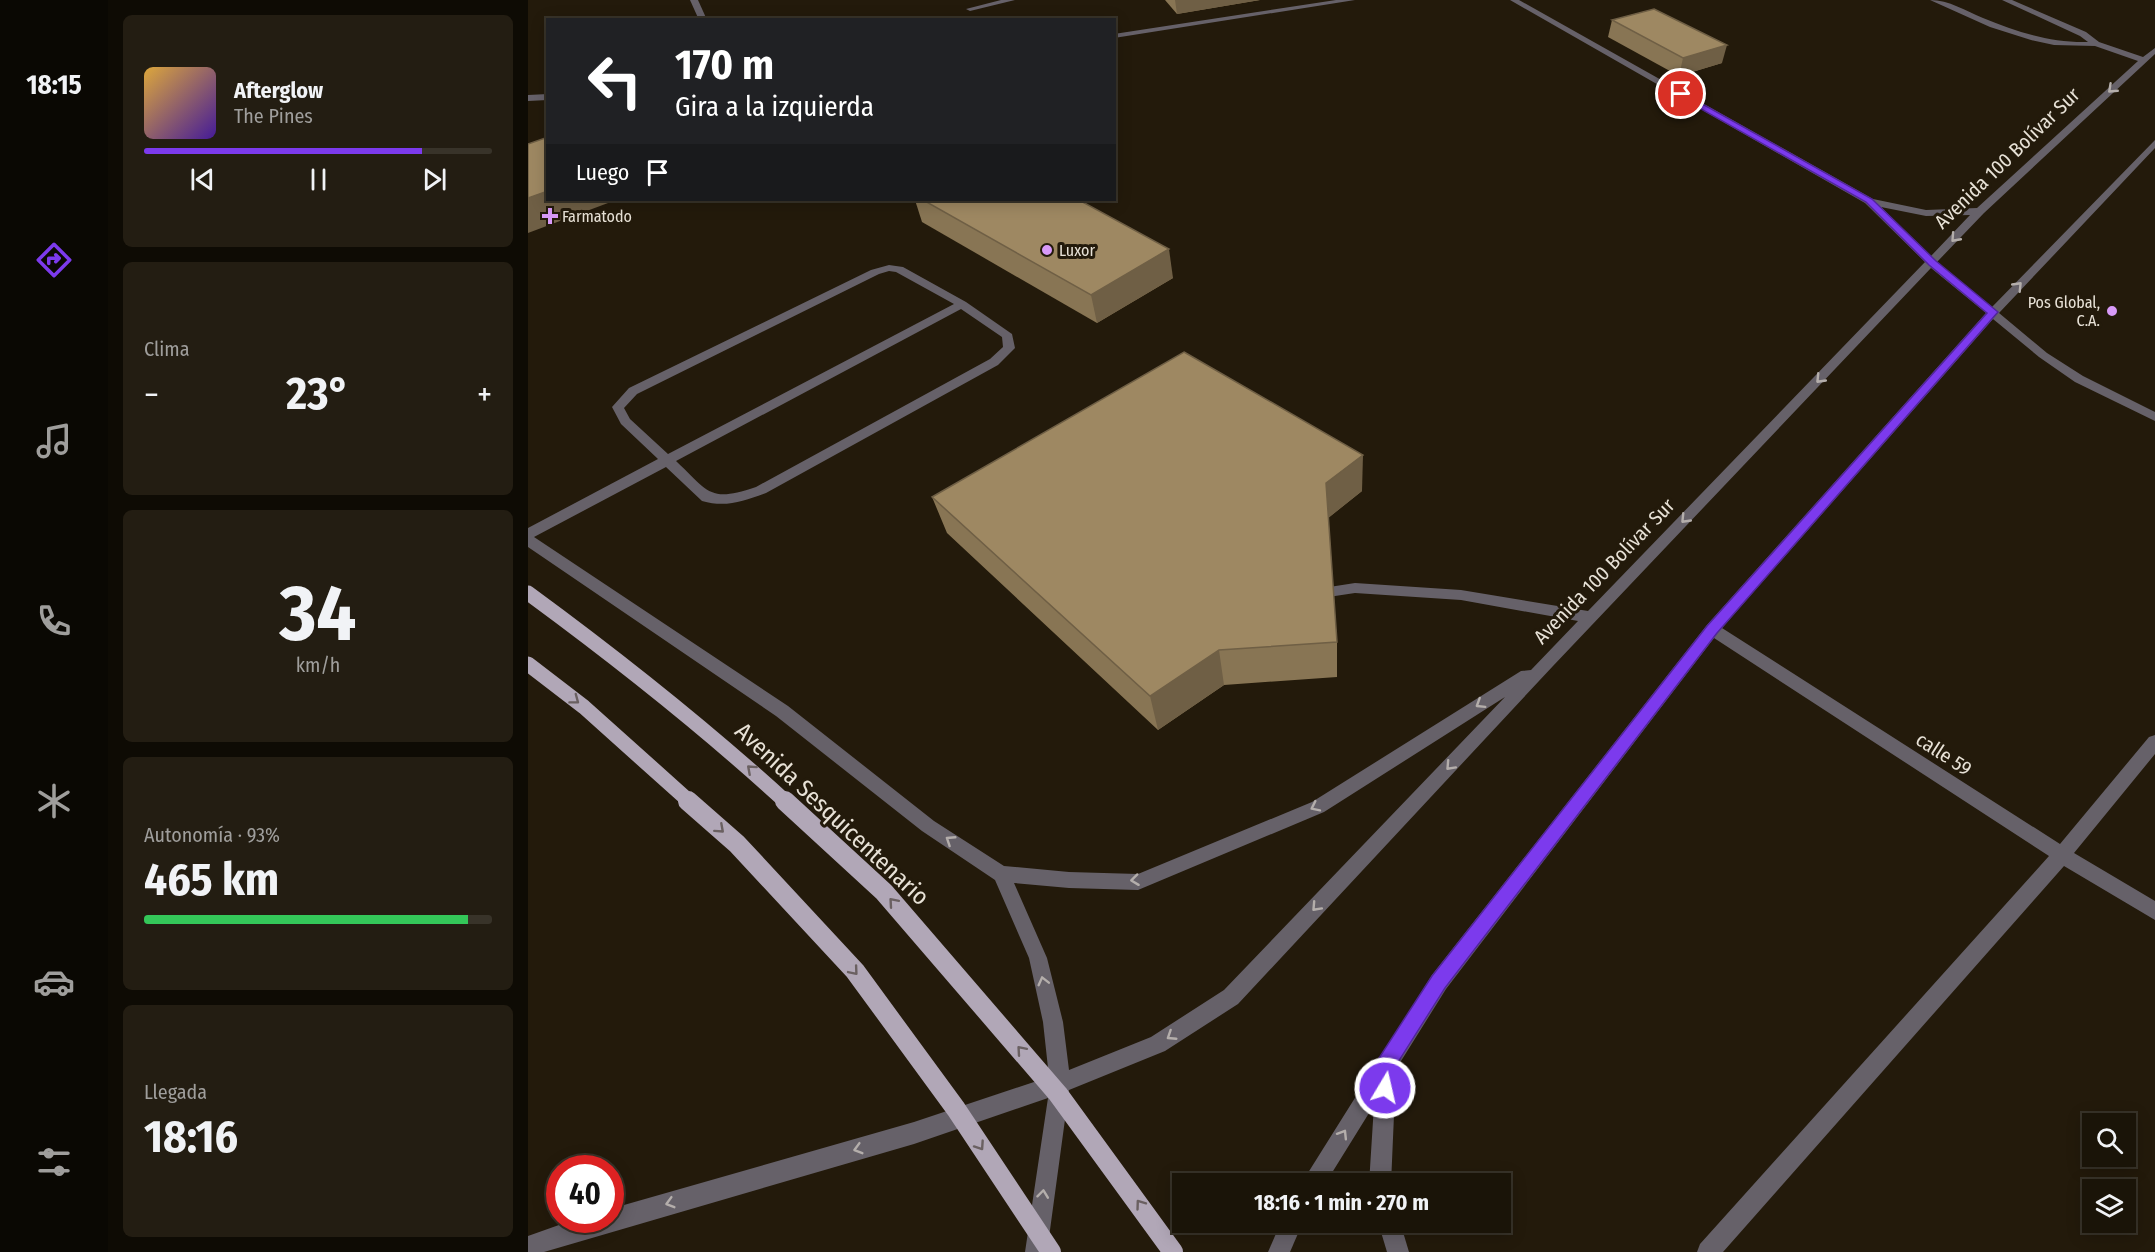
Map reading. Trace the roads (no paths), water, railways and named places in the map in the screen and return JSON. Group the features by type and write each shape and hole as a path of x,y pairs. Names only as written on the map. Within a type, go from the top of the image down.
{"main road":[{"name":"Avenida Sesquicentenario","path":"528,593 624,663 735,755 884,892 1059,1094 1173,1252"},
{"path":"528,664 584,707 737,844 855,971 956,1109 1051,1252"}],"street":[{"path":"694,0 702,18"},
{"path":"970,9 1011,0"},
{"path":"1116,36 1352,0"},
{"path":"1514,0 1869,201 1898,210 1927,214 1980,211"},
{"path":"1934,0 2039,40 2075,46 2096,44"},
{"path":"2006,0 2068,27 2096,44 2144,60"},
{"name":"Avenida 100 Bolívar Sur","path":"528,1247 565,1233 914,1133 1060,1084 1158,1044 1231,997 1980,211 2155,50"},
{"path":"528,98 546,97"},
{"path":"1319,1173 1439,982 1712,629 1993,312 2155,143"},
{"path":"1869,201 1932,263 2043,355 2079,380 2155,417"},
{"path":"889,268 899,269 963,304 1008,336 1009,348 994,362 760,490 733,500 707,498 625,421 618,407 633,391 875,272 889,268"},
{"path":"528,534 963,304"},
{"path":"528,540 782,711 928,826 1001,874 1068,880 1138,882 1318,807 1548,662"},
{"path":"1297,597 1355,588 1461,595 1591,617"},
{"name":"calle 59","path":"1712,629 2062,855 2155,911"},
{"path":"1708,1252 2062,855 2155,742"},
{"path":"1001,874 1038,958 1053,1022 1060,1084 1036,1252"},
{"path":"1381,1173 1386,1064"},
{"path":"1279,1252 1287,1233"},
{"path":"1392,1233 1398,1252"}],"place":[{"name":"Farmatodo","path":"550,216"},
{"name":"Luxor","path":"1047,250"},
{"name":"Pos Global, C.A.","path":"2112,311"}]}
